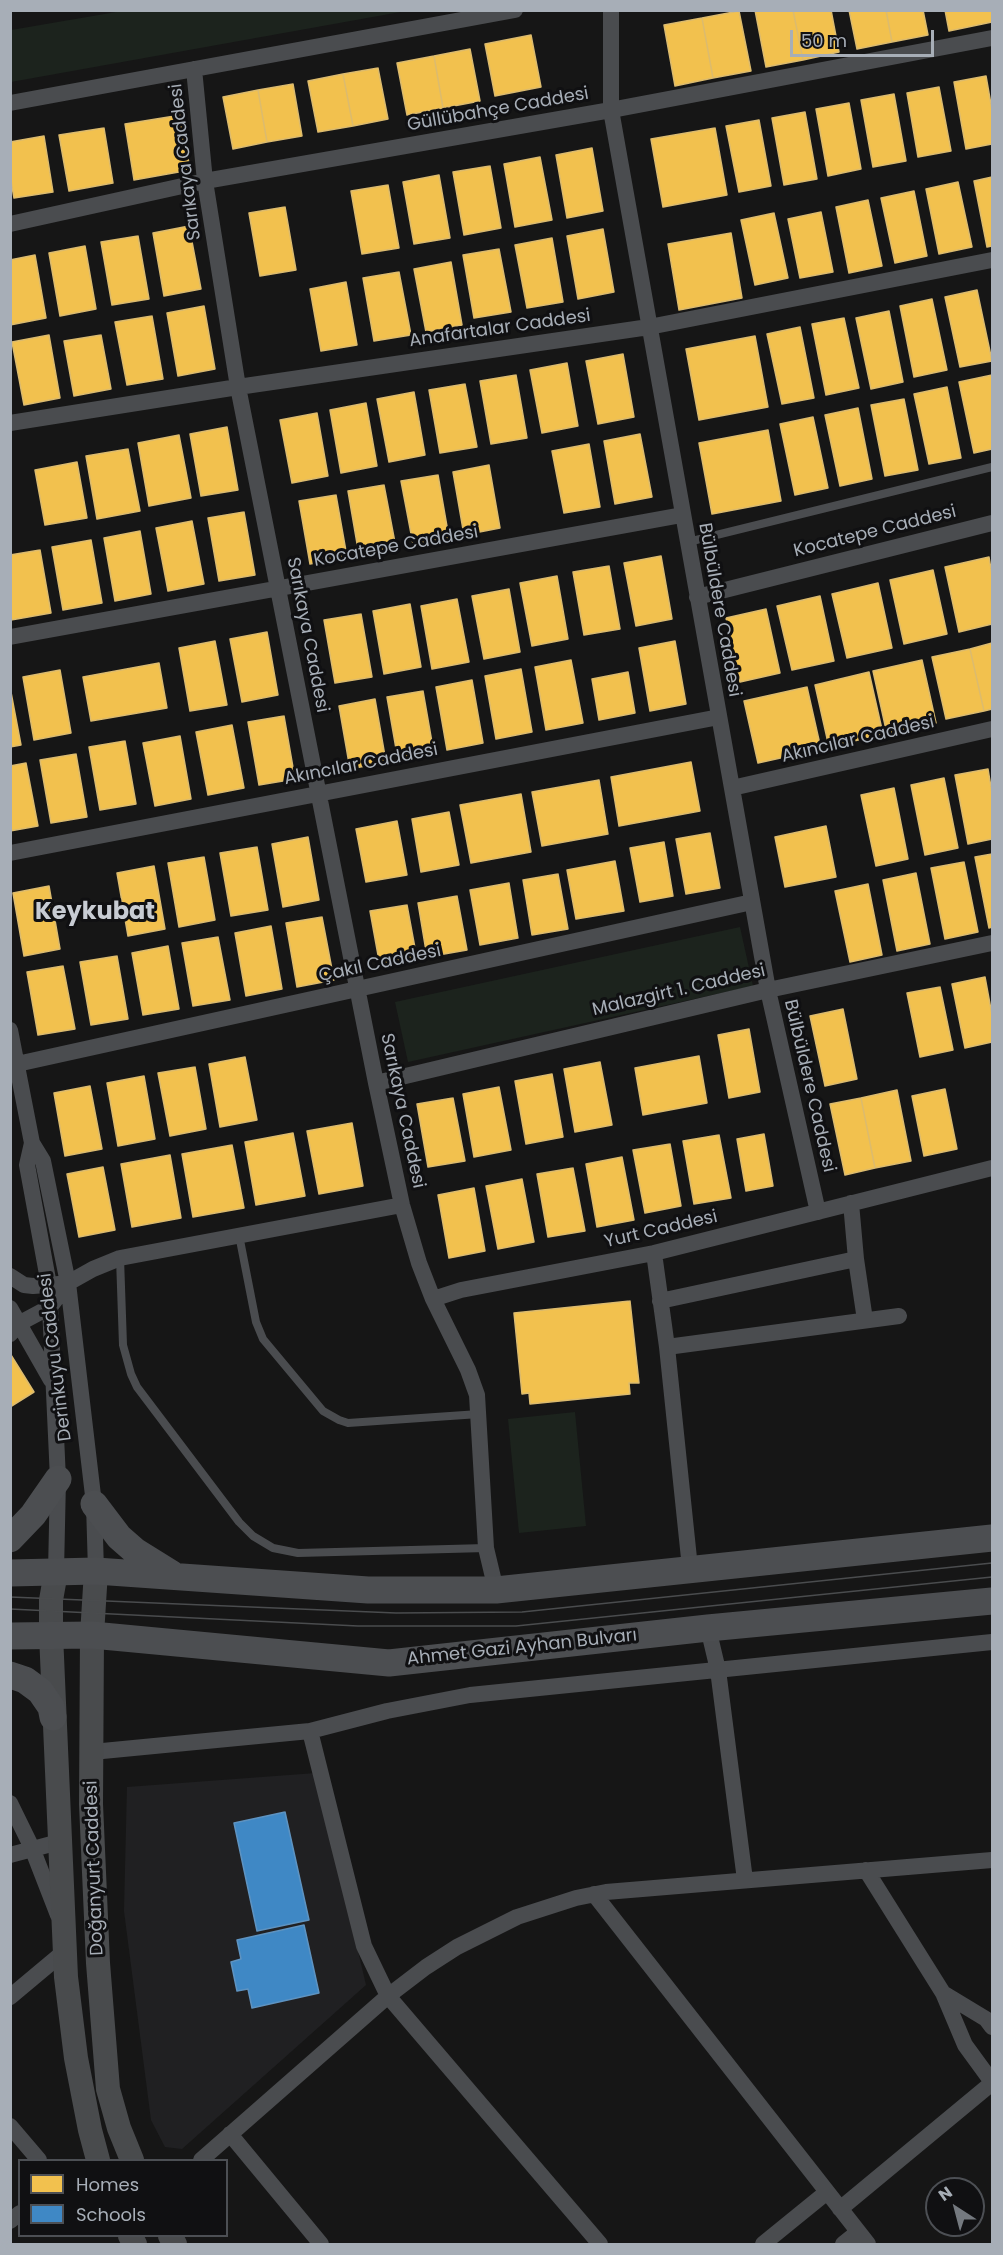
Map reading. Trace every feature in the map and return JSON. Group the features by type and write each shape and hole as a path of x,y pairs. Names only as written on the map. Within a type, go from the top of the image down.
{"main road":[{"path":"10,1539 33,1515 58,1479"},
{"path":"94,1504 119,1537 135,1551 148,1561 178,1577"},
{"path":"10,1573 96,1572 368,1590 496,1590 993,1538"},
{"name":"Ahmet Gazi Ayhan Bulvarı","path":"10,1636 92,1635 389,1663 708,1628 993,1601"},
{"path":"10,1676 25,1680 40,1691 51,1707 53,1717"}],"street":[{"path":"10,103 515,10"},
{"name":"Bülbüldere Caddesi","path":"611,10 611,110 768,990 818,1212"},
{"name":"Güllübahçe Caddesi","path":"10,224 205,181 611,110 993,38"},
{"name":"Sarıkaya Caddesi","path":"194,69 205,181 238,387 402,1205"},
{"name":"Anafartalar Caddesi","path":"10,423 649,327 993,260"},
{"name":"Kocatepe Caddesi","path":"10,637 682,515"},
{"name":"Kocatepe Caddesi","path":"697,597 993,523"},
{"name":"Akıncılar Caddesi","path":"10,853 719,717"},
{"name":"Akıncılar Caddesi","path":"732,788 993,729"},
{"name":"Çakıl Caddesi","path":"17,1064 752,902"},
{"name":"Malazgirt 1. Caddesi","path":"376,1083 768,990 993,943"},
{"name":"Derinkuyu Caddesi","path":"10,1030 32,1143 43,1161 68,1283 94,1504 96,1572"},
{"name":"Derinkuyu Caddesi","path":"32,1143 27,1165 49,1285 58,1479 56,1572"},
{"name":"Yurt Caddesi","path":"433,1299 461,1290 654,1253 993,1168"},
{"path":"851,1203 865,1320"},
{"path":"10,1276 24,1285 68,1283 120,1258 402,1205 419,1263 433,1299 474,1383 479,1414 486,1548 496,1590"},
{"path":"654,1253 667,1347 690,1568"},
{"path":"660,1301 856,1259"},
{"path":"15,1328 50,1307 68,1283"},
{"path":"10,1308 15,1328 54,1386"},
{"path":"667,1347 899,1316"},
{"name":"Doğanyurt Caddesi","path":"56,1572 51,1600 53,1717 65,1942 76,2058 98,2159"},
{"name":"Doğanyurt Caddesi","path":"96,1572 92,1635 93,1884 106,2066 114,2113 132,2159"},
{"path":"708,1628 718,1670 745,1880"},
{"path":"92,1752 310,1731 387,1711 470,1695 993,1642"},
{"path":"310,1731 364,1946 388,1996 600,2244"},
{"path":"10,1803 32,1848 65,1942 10,1997"},
{"path":"10,1855 59,1842"},
{"path":"202,2159 388,1996 426,1967 489,1930 546,1907 606,1892 993,1860"},
{"path":"840,2209 993,2083 965,2045 943,1993 866,1870"},
{"path":"594,1894 863,2238 843,2244"},
{"path":"943,1993 986,2019 993,2027"},
{"path":"10,2126 38,2159"},
{"path":"230,2134 321,2244"},
{"path":"763,2244 826,2192"}],"lane":[{"path":"688,542 993,467"},
{"path":"239,1235 256,1322 263,1339 323,1411 348,1423 479,1414"},
{"path":"120,1258 123,1345 137,1387 239,1522 253,1536 273,1548 298,1553 486,1548"}],"shaded area":[{"path":"128,10 406,11 11,82 11,30"},
{"path":"740,927 753,986 408,1062 395,1002"},
{"path":"575,1412 586,1526 519,1533 508,1419"},
{"path":"316,1773 366,1985 182,2149 165,2147 151,2120 124,1911 127,1787"}],"building: Homes":[{"path":"755,10 793,10 803,60 766,67"},
{"path":"793,10 831,10 839,52 803,60"},
{"path":"849,10 886,10 892,42 857,49"},
{"path":"886,10 923,10 928,35 892,42"},
{"path":"945,10 992,10 992,22 949,31"},
{"path":"739,11 751,71 713,78 702,18"},
{"path":"702,18 713,78 675,86 664,25"},
{"path":"531,35 541,87 495,96 485,44"},
{"path":"470,49 480,101 443,108 434,56"},
{"path":"434,56 443,108 407,115 397,63"},
{"path":"378,68 388,119 353,126 343,74"},
{"path":"343,74 353,126 318,132 308,81"},
{"path":"986,76 992,110 992,144 966,149 954,82"},
{"path":"293,84 302,136 267,142 258,90"},
{"path":"939,87 951,151 918,157 907,93"},
{"path":"258,90 267,142 233,149 223,97"},
{"path":"894,94 906,161 873,167 861,100"},
{"path":"849,103 861,169 828,176 816,109"},
{"path":"805,112 817,179 784,185 772,118"},
{"path":"181,115 190,170 134,180 125,124"},
{"path":"759,120 771,186 739,192 726,126"},
{"path":"104,128 113,183 69,191 59,135"},
{"path":"715,128 727,195 663,207 651,139"},
{"path":"44,136 53,192 14,198 10,175 10,142"},
{"path":"592,148 603,211 567,218 556,155"},
{"path":"540,157 552,220 515,227 504,164"},
{"path":"490,166 501,228 464,235 453,172"},
{"path":"439,175 450,238 414,244 403,182"},
{"path":"992,177 992,246 987,247 974,181"},
{"path":"958,182 972,247 939,254 926,189"},
{"path":"388,185 399,248 362,254 351,191"},
{"path":"914,191 927,256 895,263 881,198"},
{"path":"868,200 882,266 849,273 836,207"},
{"path":"285,207 296,270 260,276 249,213"},
{"path":"821,212 833,272 800,278 788,219"},
{"path":"774,213 788,278 755,285 741,220"},
{"path":"189,226 201,289 164,296 153,233"},
{"path":"603,229 614,292 578,299 567,236"},
{"path":"731,233 742,298 679,310 668,244"},
{"path":"138,236 149,299 112,305 101,242"},
{"path":"552,238 563,302 527,308 515,245"},
{"path":"85,246 96,309 60,316 49,253"},
{"path":"499,249 511,312 474,318 463,255"},
{"path":"35,255 46,318 10,325 10,260"},
{"path":"451,262 462,325 426,332 414,269"},
{"path":"399,272 411,335 374,341 363,278"},
{"path":"346,282 357,345 321,351 310,289"},
{"path":"977,290 992,361 960,367 945,297"},
{"path":"932,299 947,370 914,377 900,306"},
{"path":"204,306 215,369 178,376 167,313"},
{"path":"889,311 903,382 871,389 856,318"},
{"path":"152,316 163,379 127,385 115,322"},
{"path":"844,318 859,388 826,395 812,324"},
{"path":"800,327 814,398 782,404 767,334"},
{"path":"49,335 60,398 24,405 12,342"},
{"path":"101,335 111,389 74,396 64,341"},
{"path":"755,336 768,407 699,420 686,349"},
{"path":"623,354 634,417 598,424 586,361"},
{"path":"567,363 578,426 542,433 530,370"},
{"path":"516,375 527,438 491,444 480,381"},
{"path":"992,375 992,449 974,453 959,382"},
{"path":"465,384 477,447 440,453 429,390"},
{"path":"947,387 961,458 929,464 914,394"},
{"path":"414,392 425,455 389,462 377,399"},
{"path":"904,399 918,470 885,476 871,405"},
{"path":"366,403 377,466 341,473 330,410"},
{"path":"858,408 872,479 840,486 825,415"},
{"path":"317,413 328,476 292,483 280,420"},
{"path":"813,417 828,488 795,495 780,424"},
{"path":"227,427 238,490 201,496 190,434"},
{"path":"768,430 781,501 712,514 699,443"},
{"path":"640,434 652,497 615,504 604,441"},
{"path":"179,435 191,498 149,506 138,443"},
{"path":"589,444 600,507 564,513 552,451"},
{"path":"128,449 140,511 97,519 86,456"},
{"path":"77,462 87,518 45,525 35,470"},
{"path":"489,465 500,528 464,535 453,472"},
{"path":"438,475 449,538 413,544 401,481"},
{"path":"384,485 396,548 359,555 348,491"},
{"path":"336,495 347,557 310,564 299,501"},
{"path":"244,512 255,575 219,581 208,518"},
{"path":"192,521 204,584 168,591 156,528"},
{"path":"140,531 151,594 115,601 104,538"},
{"path":"91,540 102,603 63,610 52,547"},
{"path":"40,550 51,613 11,620 10,555"},
{"path":"661,556 672,619 636,626 624,563"},
{"path":"989,557 992,575 992,624 959,632 945,567"},
{"path":"609,566 620,629 584,635 573,572"},
{"path":"933,570 947,634 904,644 890,580"},
{"path":"557,576 568,639 532,646 520,583"},
{"path":"878,583 892,648 847,658 832,594"},
{"path":"509,589 520,652 484,659 472,596"},
{"path":"820,596 834,661 792,670 777,606"},
{"path":"457,599 469,662 432,669 421,606"},
{"path":"410,604 421,667 384,674 373,611"},
{"path":"766,609 780,673 740,682 726,618"},
{"path":"361,614 372,677 335,683 324,620"},
{"path":"267,632 278,695 242,702 230,639"},
{"path":"215,641 227,705 190,711 179,648"},
{"path":"675,641 686,704 650,711 639,648"},
{"path":"992,643 992,709 984,711 970,649"},
{"path":"970,649 984,711 946,719 932,657"},
{"path":"571,660 583,723 546,730 535,667"},
{"path":"922,660 936,723 887,734 873,671"},
{"path":"159,663 167,708 91,721 83,677"},
{"path":"521,669 532,732 496,739 485,676"},
{"path":"60,670 71,733 34,740 23,677"},
{"path":"628,672 635,713 599,720 592,679"},
{"path":"869,672 883,734 829,747 815,685"},
{"path":"472,680 483,743 447,750 436,687"},
{"path":"10,687 21,745 10,747"},
{"path":"807,687 821,749 758,763 744,701"},
{"path":"423,691 434,754 398,760 387,697"},
{"path":"375,699 386,762 350,769 339,706"},
{"path":"284,716 295,779 259,785 248,722"},
{"path":"232,725 244,788 208,795 196,732"},
{"path":"180,736 191,799 155,806 143,743"},
{"path":"125,741 136,804 100,810 89,747"},
{"path":"76,754 87,817 51,823 40,760"},
{"path":"691,762 700,811 619,826 611,777"},
{"path":"26,763 38,826 10,831 10,766"},
{"path":"988,769 992,793 992,839 968,844 955,775"},
{"path":"944,778 958,848 925,855 911,785"},
{"path":"599,780 608,834 542,846 532,792"},
{"path":"894,788 908,859 876,866 861,795"},
{"path":"521,794 531,852 471,863 460,805"},
{"path":"449,812 459,865 421,872 412,819"},
{"path":"397,821 407,875 366,882 356,829"},
{"path":"826,826 836,877 785,887 775,837"},
{"path":"710,833 720,888 686,894 676,839"},
{"path":"308,837 319,900 283,907 272,844"},
{"path":"664,842 673,896 640,902 630,848"},
{"path":"257,847 268,910 231,916 220,853"},
{"path":"992,854 992,927 989,928 975,857"},
{"path":"204,857 215,920 179,927 168,863"},
{"path":"615,861 624,911 576,919 567,870"},
{"path":"964,862 978,932 945,939 931,868"},
{"path":"154,866 165,929 128,936 117,873"},
{"path":"916,873 930,944 897,951 883,880"},
{"path":"558,874 568,929 532,935 523,880"},
{"path":"509,883 518,938 480,945 470,890"},
{"path":"868,884 882,955 850,962 835,891"},
{"path":"49,886 60,949 24,956 13,893"},
{"path":"457,896 467,950 427,957 418,903"},
{"path":"407,905 417,959 380,966 370,911"},
{"path":"322,917 334,980 297,987 286,923"},
{"path":"271,926 282,989 246,996 235,933"},
{"path":"218,937 230,1000 193,1006 182,943"},
{"path":"168,946 179,1009 143,1015 132,953"},
{"path":"117,956 128,1019 91,1025 80,962"},
{"path":"63,966 75,1029 38,1035 27,972"},
{"path":"985,977 992,1015 992,1042 965,1048 952,984"},
{"path":"940,987 953,1050 920,1057 907,993"},
{"path":"843,1009 857,1079 825,1086 810,1016"},
{"path":"749,1029 760,1092 729,1098 718,1035"},
{"path":"699,1056 707,1103 643,1115 635,1068"},
{"path":"245,1057 257,1120 220,1127 209,1064"},
{"path":"600,1062 612,1125 575,1132 564,1069"},
{"path":"195,1067 206,1129 170,1136 158,1073"},
{"path":"552,1074 563,1137 526,1144 515,1081"},
{"path":"144,1076 155,1139 118,1146 107,1083"},
{"path":"90,1086 102,1149 65,1156 54,1093"},
{"path":"499,1087 511,1150 474,1157 463,1094"},
{"path":"945,1089 957,1149 924,1156 912,1096"},
{"path":"897,1090 911,1161 875,1168 861,1098"},
{"path":"453,1098 465,1161 428,1167 417,1104"},
{"path":"861,1098 875,1168 845,1175 830,1104"},
{"path":"352,1123 363,1186 319,1194 307,1131"},
{"path":"293,1133 305,1196 256,1205 245,1142"},
{"path":"764,1134 773,1186 746,1191 737,1139"},
{"path":"719,1135 731,1198 694,1204 683,1141"},
{"path":"670,1144 681,1206 645,1213 633,1150"},
{"path":"232,1145 244,1208 193,1217 182,1154"},
{"path":"170,1155 181,1218 132,1227 121,1164"},
{"path":"622,1157 634,1220 597,1227 586,1164"},
{"path":"103,1167 115,1230 79,1237 67,1174"},
{"path":"573,1168 585,1231 548,1237 537,1174"},
{"path":"522,1179 534,1242 498,1249 486,1186"},
{"path":"474,1188 485,1251 449,1258 438,1195"},
{"path":"630,1301 639,1383 629,1383 630,1394 530,1404 529,1393 522,1394 514,1313"},
{"path":"10,1356 34,1392 10,1407"}],"building: Schools":[{"path":"285,1812 309,1920 257,1931 234,1823"},
{"path":"304,1925 319,1993 252,2008 248,1989 237,1991 231,1962 241,1959 237,1940"}],"tram line":[{"path":"10,1597 396,1613 522,1612 992,1563"},
{"path":"10,1609 358,1626 516,1626 992,1577"}],"district":[{"name":"Keykubat","path":"95,913"}]}
